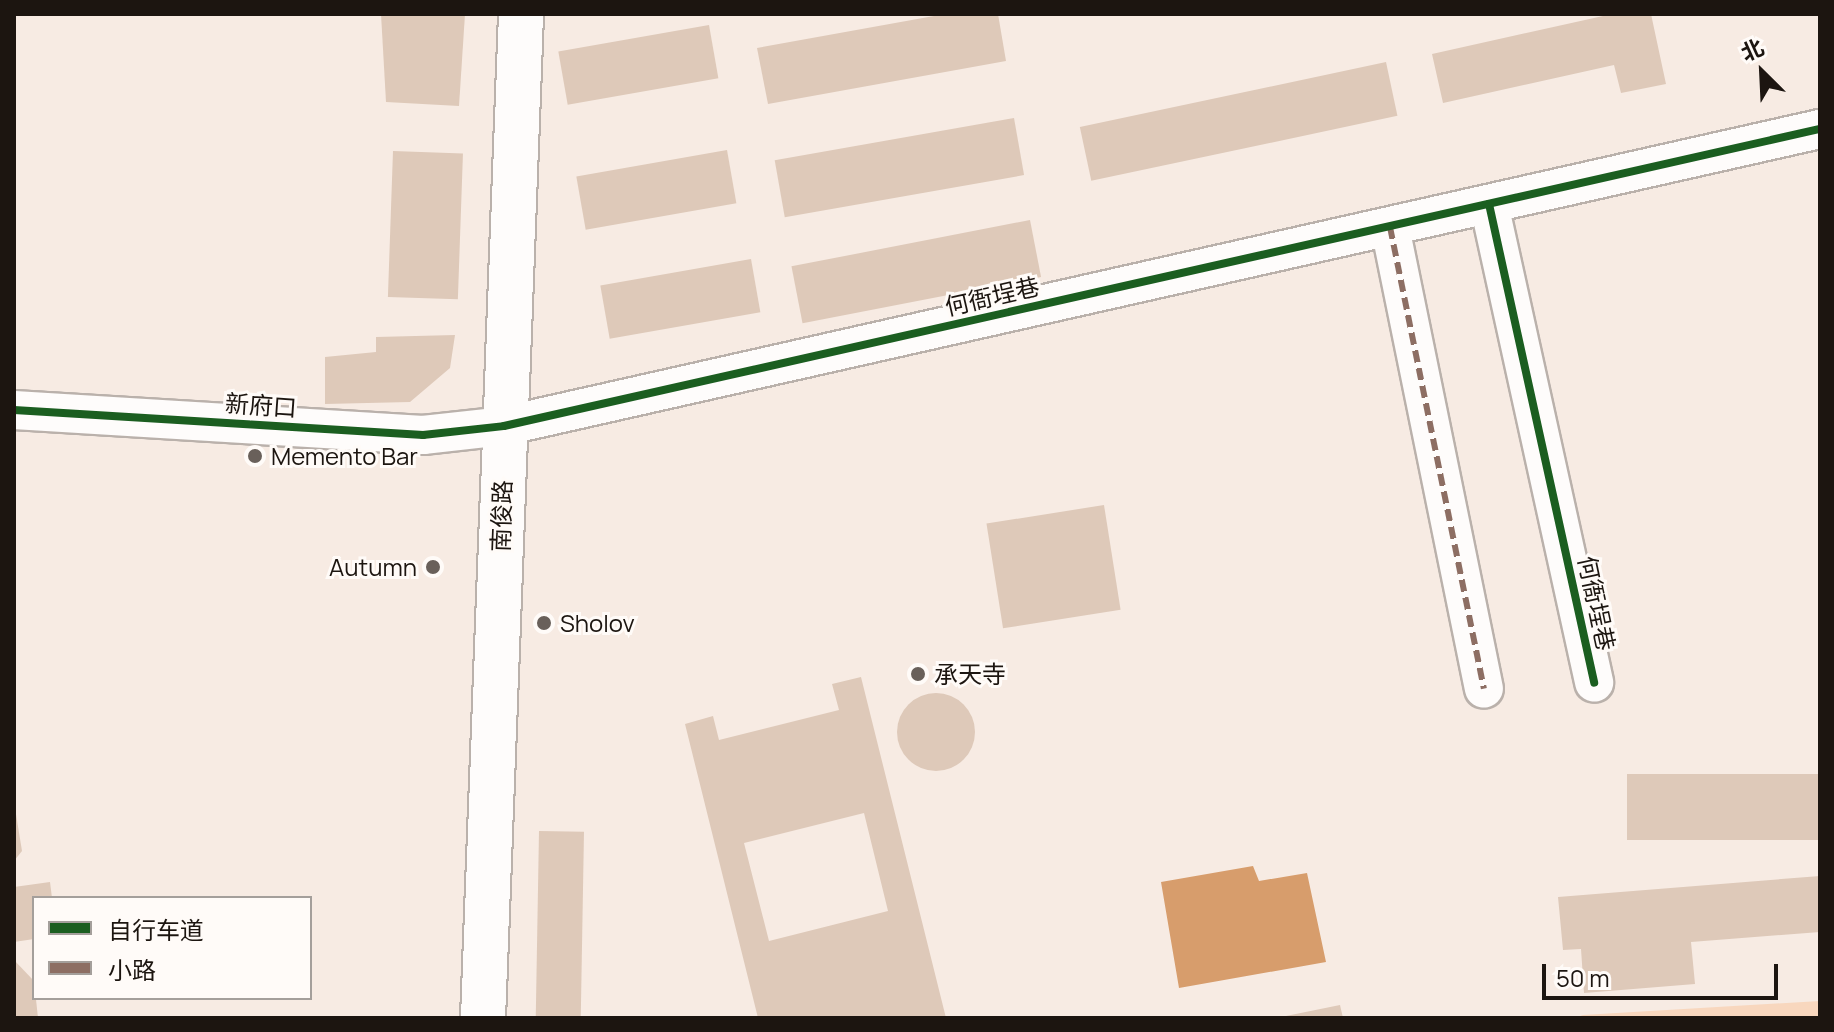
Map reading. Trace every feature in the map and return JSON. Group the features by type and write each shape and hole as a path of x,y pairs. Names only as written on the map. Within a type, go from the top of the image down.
{"main road":[{"name":"南俊路","path":"483,1018 521,14"}],"street":[{"name":"何衙埕巷","path":"504,426 1820,129"},
{"name":"何衙埕巷","path":"1489,204 1594,683"},
{"path":"1390,227 1484,689"},
{"name":"新府口","path":"14,410 423,435 504,426"}],"shaded area":[{"path":"1253,866 1259,881 1307,873 1326,962 1179,988 1161,882"},
{"path":"1820,1001 1820,1018 1574,1018 1583,1015"}],"building":[{"path":"381,14 465,14 459,106 386,102"},
{"path":"945,14 998,14 1006,61 768,104 757,48"},
{"path":"1612,14 1651,14 1666,84 1621,93 1614,65 1443,103 1432,54"},
{"path":"709,25 718,78 568,105 558,52"},
{"path":"1386,62 1397,116 1091,181 1080,127"},
{"path":"1014,118 1024,175 785,217 775,160"},
{"path":"727,150 736,203 586,230 576,177"},
{"path":"393,151 463,153 458,299 388,297"},
{"path":"1030,220 1041,277 803,323 791,266"},
{"path":"751,259 760,312 610,339 600,286"},
{"path":"455,335 450,368 410,402 325,404 325,357 376,352 376,337"},
{"path":"1104,505 1121,610 1003,628 986,524"},
{"path":"861,677 946,1018 758,1018 685,724 713,716 719,740 839,710 832,684","holes":["864,813 888,911 769,941 744,843"]},
{"path":"928,693 944,693 958,699 969,710 975,732 969,754 958,765 944,771 928,771 914,765 903,754 897,740 897,724 903,710 914,699"},
{"path":"1627,774 1820,774 1820,840 1627,840"},
{"path":"14,802 22,851 14,861"},
{"path":"539,831 584,832 581,1018 536,1018"},
{"path":"1820,876 1820,932 1691,942 1695,984 1584,993 1581,949 1563,950 1558,897"},
{"path":"50,882 52,896 32,896 32,939 14,942 14,887"},
{"path":"14,960 32,979 32,1000 36,1000 38,1018 14,1018"},
{"path":"1340,1005 1343,1018 1281,1018 1281,1017"}],"marked path":[{"path":"1390,227 1484,689"}],"cycle path":[{"path":"14,410 423,435 504,426 1820,129"},
{"path":"1489,204 1594,683"}],"place":[{"name":"Memento Bar","path":"255,456"},
{"name":"Autumn","path":"433,567"},
{"name":"Sholov","path":"544,623"},
{"name":"承天寺","path":"918,674"}]}
